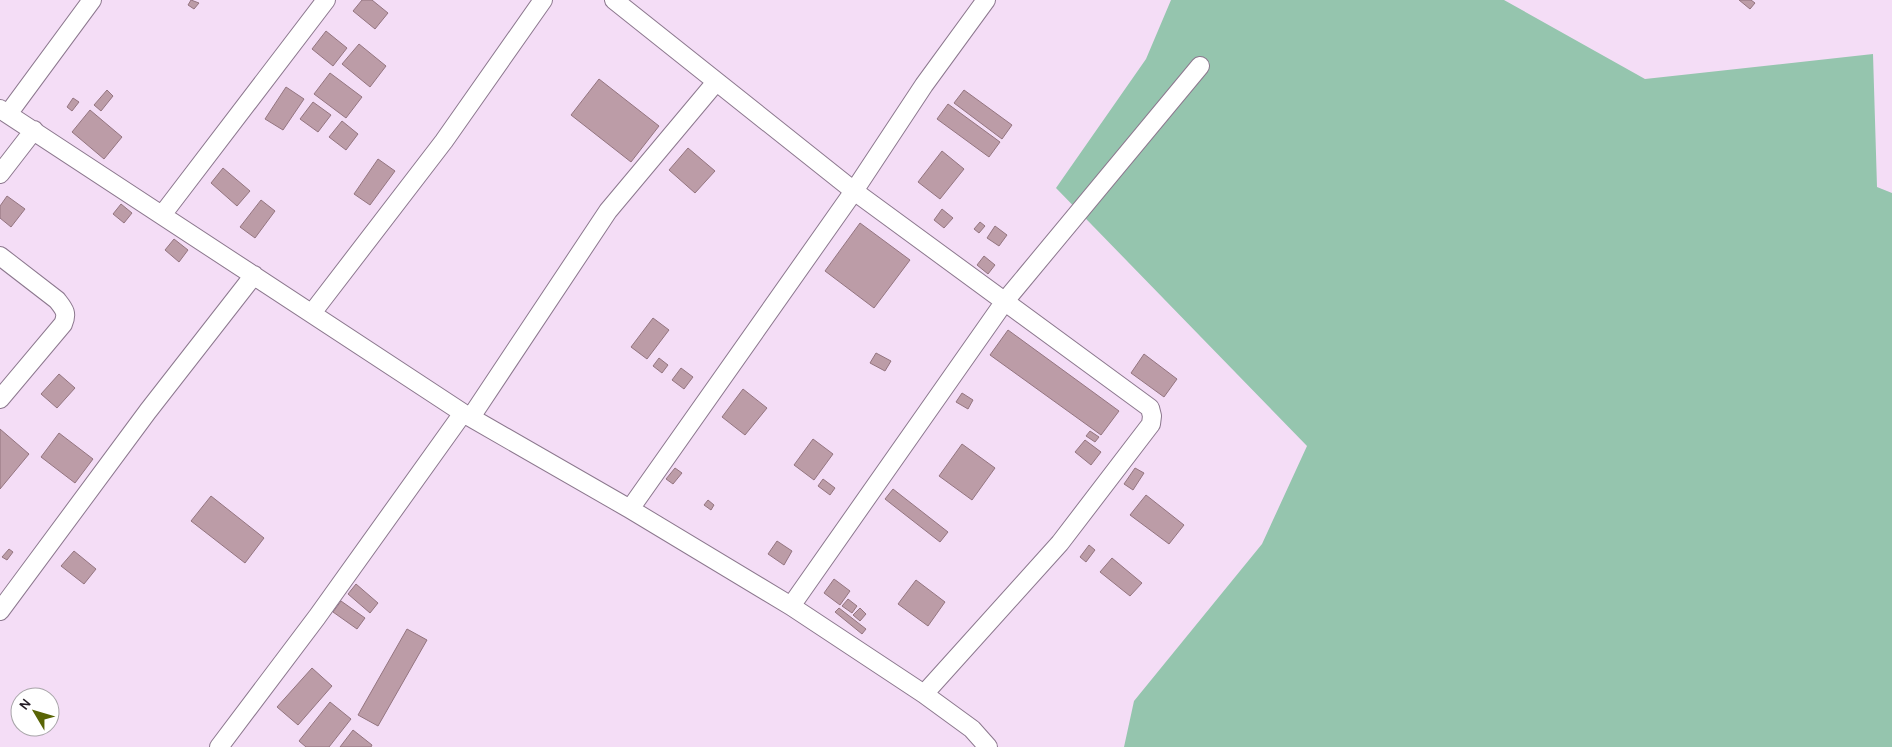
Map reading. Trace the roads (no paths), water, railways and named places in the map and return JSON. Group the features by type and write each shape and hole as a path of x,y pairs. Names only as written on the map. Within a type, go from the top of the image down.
{"street":[{"path":"162,215 326,0"},
{"path":"312,313 444,141 543,0"},
{"path":"614,0 854,191 1150,408 1151,424 1060,543 924,694"},
{"path":"630,509 854,191 924,84 986,0"},
{"path":"86,2 4,111 467,415 630,509 791,606 924,694 972,729 988,747"},
{"path":"791,606 1005,301 1200,66"},
{"path":"220,747 467,415 608,211 716,82"},
{"path":"0,174 34,130"},
{"path":"0,256 58,300 65,309 66,316 62,324 0,399"},
{"path":"0,611 148,411 254,275"}]}
